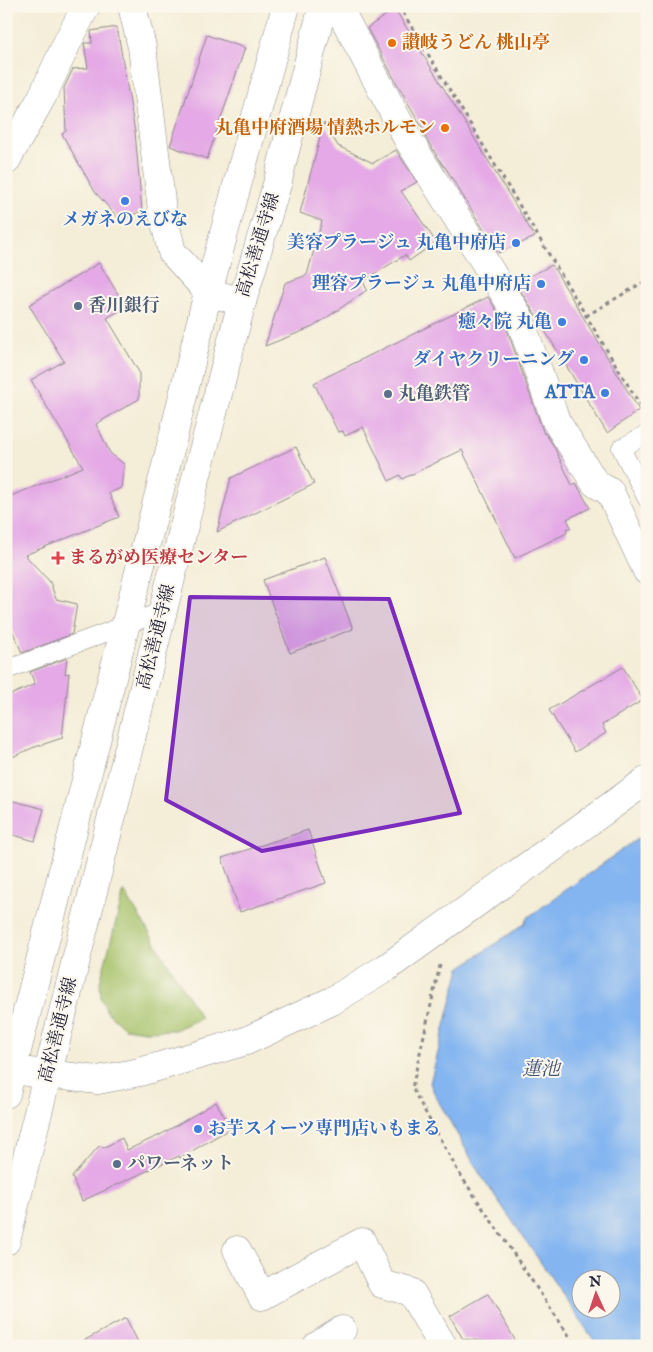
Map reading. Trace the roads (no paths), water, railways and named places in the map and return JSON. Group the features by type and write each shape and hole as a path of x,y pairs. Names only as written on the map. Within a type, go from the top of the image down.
{"main road":[{"path":"6,161 42,97 86,6"},
{"path":"132,6 142,47 162,210 172,252 208,292 242,302"},
{"name":"高松善通寺線","path":"9,1082 208,292 286,6"},
{"name":"高松善通寺線","path":"6,1240 242,302 278,181 323,6"},
{"path":"331,6 344,18 406,136 520,317 556,421 595,483 610,492 647,571"},
{"path":"9,1082 48,1075 98,1080 140,1072 246,1041 332,1001 386,968 647,780"},
{"path":"237,1250 262,1296 362,1242 382,1284 411,1292 443,1346"},
{"path":"317,1346 342,1330"}],"lane":[{"path":"647,434 621,448 647,499"},
{"path":"6,670 163,611"}],"water":[{"name":"蓮池","path":"647,832 647,1346 598,1346 580,1320 620,1320 620,1270 570,1270 570,1305 480,1174 430,1083 460,968 524,924 527,918"}],"place":[{"name":"讃岐うどん 桃山亭","path":"392,43"},
{"name":"丸亀中府酒場 情熱ホルモン","path":"445,128"},
{"name":"メガネのえびな","path":"125,201"},
{"name":"美容プラージュ 丸亀中府店","path":"516,243"},
{"name":"理容プラージュ 丸亀中府店","path":"541,284"},
{"name":"香川銀行","path":"78,306"},
{"name":"癒々院 丸亀","path":"562,322"},
{"name":"ダイヤクリーニング","path":"584,360"},
{"name":"ATTA","path":"605,393"},
{"name":"丸亀鉄管","path":"388,394"},
{"name":"まるがめ医療センター","path":"58,558"},
{"name":"お芋スイーツ専門店いもまる","path":"198,1129"},
{"name":"パワーネット","path":"117,1164"}]}
